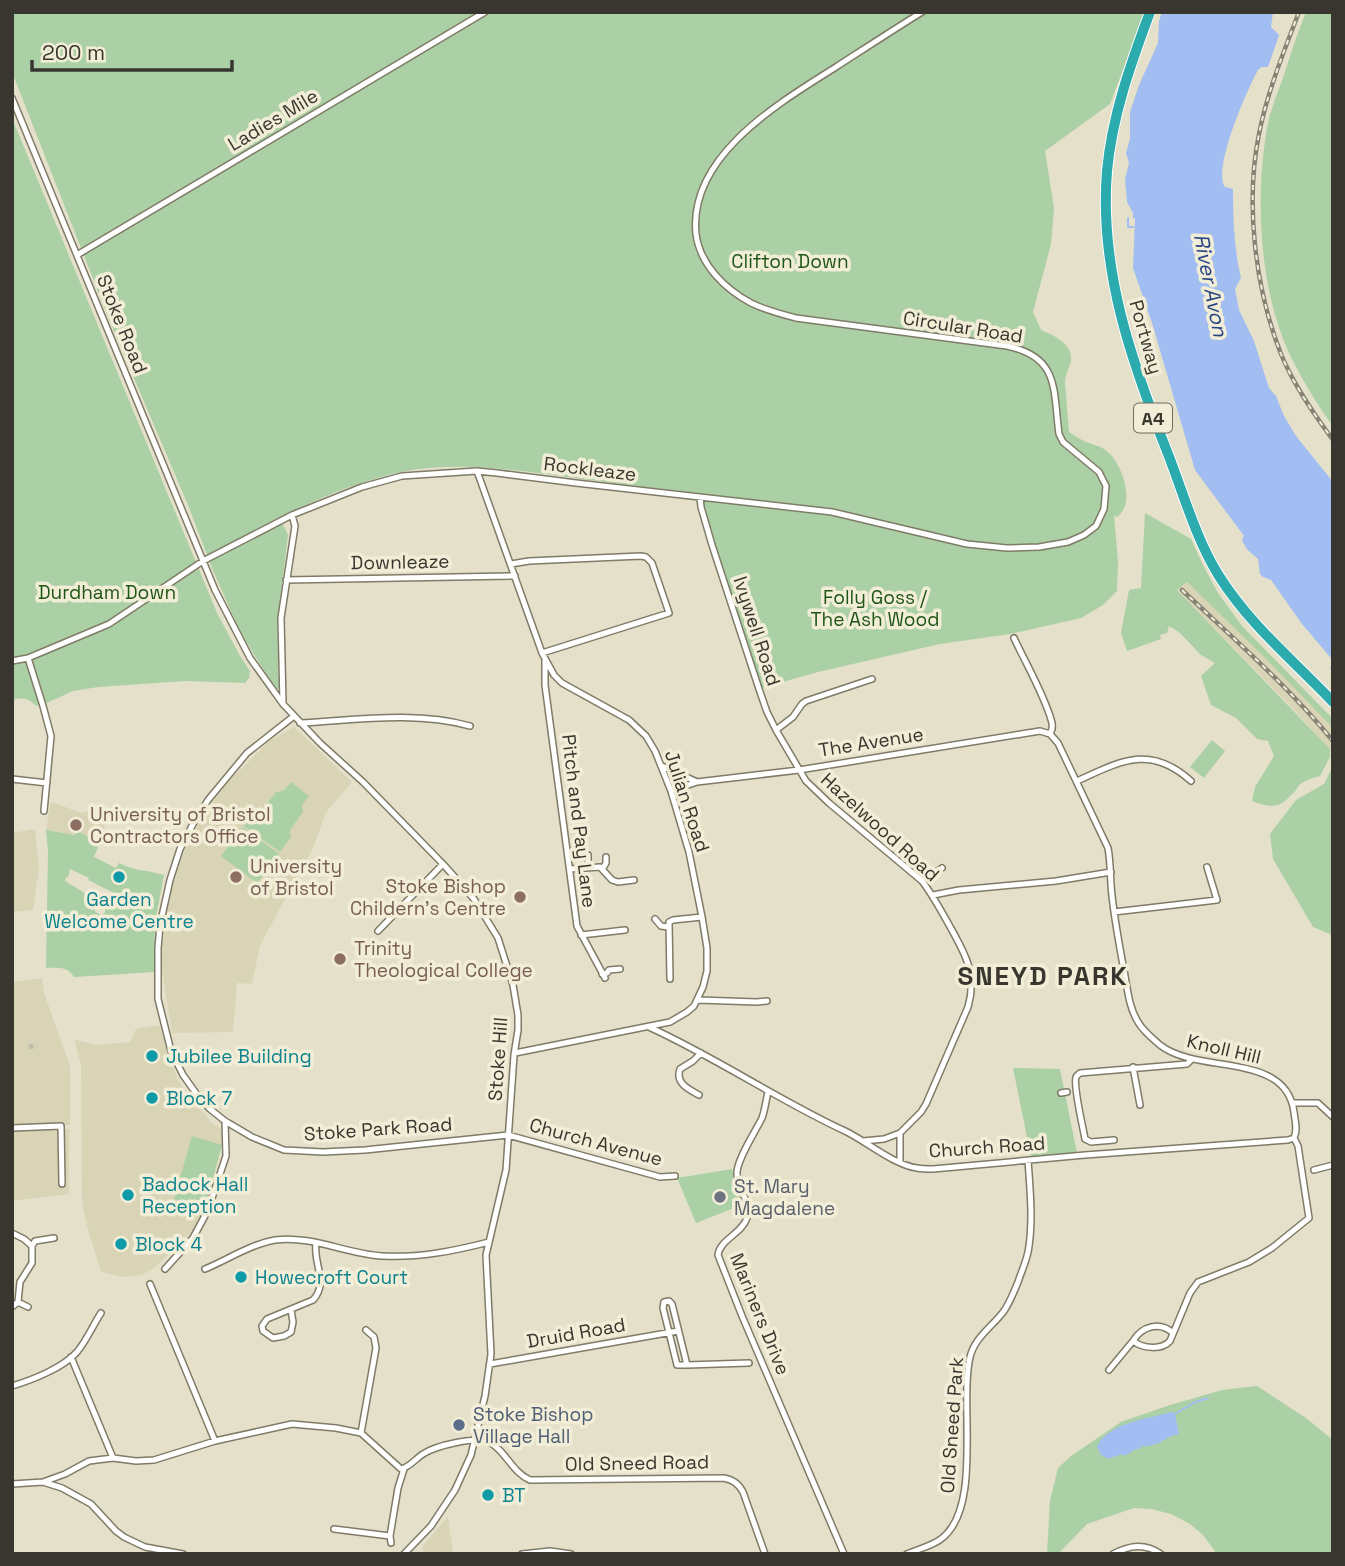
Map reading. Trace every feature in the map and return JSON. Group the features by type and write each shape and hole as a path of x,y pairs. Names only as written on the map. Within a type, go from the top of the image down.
{"highway":[{"name":"Portway","path":"1150,12 1119,104 1107,169 1108,244 1125,337 1183,496 1219,575 1267,637 1333,702"}],"street":[{"name":"Ladies Mile","path":"77,255 485,12"},
{"name":"Circular Road","path":"700,497 832,512 967,544 1007,548 1068,542 1084,535 1096,526 1102,517 1106,497 1103,478 1063,442 1059,434 1052,380 1040,360 1007,346 796,318 772,311 731,290 704,261 697,244 695,221 698,200 719,160 737,140 783,100 922,12"},
{"name":"Stoke Road","path":"12,98 203,562"},
{"name":"Rockleaze","path":"477,471 700,497"},
{"path":"12,661 28,658 109,624 203,562 292,516 362,486 402,476 477,471"},
{"name":"Julian Road","path":"477,471 542,653 554,675 562,683 616,711 639,728 662,766 689,852 707,948 707,971 698,1000"},
{"name":"Ivywell Road","path":"700,497 767,712 799,769"},
{"path":"283,704 281,618 295,526 292,516"},
{"path":"511,564 641,556 652,563 668,613 542,653"},
{"name":"Stoke Hill","path":"203,562 224,610 250,657 283,704 363,782 474,899 498,938 513,985 518,1031 506,1170 489,1242 486,1268 490,1364 485,1396 469,1460 459,1482 430,1526 406,1553"},
{"name":"Downleaze","path":"286,580 515,576"},
{"name":"Knoll Hill","path":"1014,638 1052,723 1050,734 1058,743 1108,848 1111,894 1130,1005 1142,1029 1177,1056 1270,1076 1282,1084 1293,1103"},
{"path":"28,658 51,736 44,811"},
{"name":"Pitch and Pay Lane","path":"545,660 545,685 576,919 581,935 603,976 609,971 620,970"},
{"path":"776,730 793,717 806,701 872,679"},
{"name":"Stoke Park Road","path":"294,716 247,753 200,811 180,849 170,880 160,925 158,999 171,1051 183,1075 209,1109 225,1121 246,1134 284,1150 365,1150 508,1135"},
{"path":"300,723 424,718 449,720 470,726"},
{"name":"The Avenue","path":"671,791 697,782 799,769 1040,731 1050,734"},
{"path":"1077,781 1117,764 1145,759 1161,761 1179,769 1191,780"},
{"path":"1129,761 1131,770"},
{"path":"662,766 697,782"},
{"name":"Hazelwood Road","path":"799,769 806,781 829,803 922,881 933,895 968,959 971,974 968,1007 926,1104 900,1133"},
{"path":"12,779 47,783"},
{"path":"588,855 588,867"},
{"path":"603,868 606,857"},
{"path":"379,931 443,864"},
{"path":"1114,912 1217,900 1207,867"},
{"path":"570,869 603,868 612,880 635,880"},
{"path":"922,881 934,876 942,868"},
{"path":"933,895 1111,872"},
{"path":"386,908 393,915"},
{"path":"670,979 670,922 702,917"},
{"path":"655,919 660,926 668,927"},
{"path":"581,935 625,930"},
{"path":"661,970 670,969"},
{"path":"515,1053 670,1022 687,1012 698,1000 767,1001"},
{"path":"670,1022 673,1038"},
{"name":"Church Road","path":"649,1027 701,1052 768,1092 915,1168 933,1169 1294,1138"},
{"path":"699,1096 685,1087 678,1076 680,1069 701,1052"},
{"path":"1114,1140 1091,1142 1085,1139 1076,1078 1080,1073 1187,1064 1192,1059"},
{"path":"1133,1068 1140,1105"},
{"name":"Mariners Drive","path":"768,1092 764,1114 737,1170 748,1207 747,1218 742,1228 718,1249 718,1255 844,1554"},
{"path":"1133,1341 1143,1346 1167,1345 1190,1293 1198,1282 1249,1262 1272,1248 1309,1218 1298,1146 1294,1138 1296,1132 1293,1103 1318,1103 1333,1117"},
{"path":"165,1269 193,1238 208,1210 226,1156 225,1121"},
{"path":"12,1128 61,1126 62,1185"},
{"path":"863,1141 884,1139 900,1133 900,1161"},
{"name":"Church Avenue","path":"508,1135 660,1177 675,1177"},
{"path":"1102,1141 1103,1154"},
{"name":"Old Sneed Park","path":"907,1554 941,1539 958,1513 966,1481 970,1356 977,1339 1006,1309 1029,1249 1031,1207 1028,1160"},
{"path":"1314,1170 1333,1165"},
{"path":"12,1233 32,1247"},
{"path":"12,1307 18,1302 20,1282 32,1263 32,1247 35,1241 54,1238"},
{"path":"205,1269 268,1241 288,1239 381,1256 444,1253 489,1242"},
{"path":"292,1310 291,1332 273,1338 263,1331 262,1326 267,1319 313,1300 320,1289 315,1256 316,1243"},
{"path":"150,1284 215,1441"},
{"path":"687,1365 672,1304 669,1301 664,1302 668,1333 677,1365 687,1365 749,1363"},
{"path":"18,1302 28,1307"},
{"path":"12,1386 41,1375 71,1357 82,1345 101,1313"},
{"path":"1110,1370 1138,1335 1150,1327 1165,1326 1173,1332"},
{"path":"361,1433 376,1348 374,1337 366,1330"},
{"name":"Druid Road","path":"490,1364 678,1331"},
{"path":"71,1357 113,1458"},
{"path":"12,1484 43,1482 89,1461 113,1458 154,1460 215,1441 292,1424 361,1433 397,1467 404,1469"},
{"path":"334,1529 390,1539 398,1488 404,1469 430,1450 475,1440"},
{"name":"Old Sneed Road","path":"475,1440 484,1440 494,1445 518,1473 530,1480 731,1479 743,1492 765,1554"},
{"path":"43,1482 83,1498 124,1537 145,1547 183,1554"},
{"path":"1113,1554 1128,1546 1142,1546 1161,1554"},
{"path":"925,1547 929,1554"},
{"path":"522,1554 550,1551 571,1554"}],"shaded area":[{"path":"1187,582 1309,701 1333,728 1333,753 1177,590"},
{"name":"University of Bristol","path":"294,727 352,782 326,812 313,848 260,945 252,984 237,983 233,1032 172,1033 162,971 162,935 166,907 185,847 209,804 224,786 268,742"},
{"name":"University of Bristol Contractors Office","path":"51,802 79,812 86,811 107,820 100,842 78,832 76,835 46,830"},
{"path":"35,829 39,869 33,910 12,912 12,833"},
{"path":"42,978 44,993 70,1066 70,1125 12,1125 12,982"},
{"path":"159,1025 178,1081 211,1122 221,1129 222,1145 206,1208 194,1231 154,1268 141,1275 123,1277 101,1272 82,1203 81,1065 74,1039 94,1045 130,1042 136,1029"},
{"path":"69,1129 69,1194 12,1201 12,1131"},
{"path":"448,1516 453,1553 424,1554 423,1546"}],"green space":[{"name":"Clifton Down","path":"12,12 1145,12 1110,104 1045,151 1054,208 1051,244 1033,312 1041,330 1066,345 1071,354 1065,382 1069,432 1110,454 1121,471 1126,502 1117,517 1114,515 1118,562 1117,591 1103,605 1081,618 1010,634 940,644 761,688 699,493 516,470 428,468 390,474 358,484 325,496 280,518 288,535 277,626 279,687 275,688 240,632 212,568 108,317 12,72"},
{"path":"1306,12 1333,12 1333,426 1299,372 1279,328 1271,300 1262,242 1261,184 1267,128"},
{"name":"Durdham Down","path":"12,118 217,613 250,671 245,683 185,681 98,687 73,691 36,706 25,699 12,700"},
{"path":"1145,513 1191,539 1218,593 1242,626 1333,719 1333,728 1187,582 1177,590 1330,749 1330,757 1320,776 1301,783 1283,803 1269,806 1252,801 1255,787 1274,756 1268,741 1257,739 1236,718 1211,705 1201,676 1215,663 1201,655 1180,633 1169,626 1167,633 1160,635 1161,639 1127,651 1121,633 1129,590 1141,588"},
{"path":"1212,740 1225,751 1204,778 1190,767"},
{"path":"1333,766 1333,941 1330,934 1313,927 1273,859 1270,834 1296,800 1324,784"},
{"path":"291,782 309,796 302,805 303,812 290,830 291,837 280,852 244,826 256,810 263,809 276,792 283,791"},
{"path":"243,827 279,854 257,883 221,856"},
{"path":"46,830 75,835 77,831 100,842 94,857 116,868 119,863 164,875 155,922 154,972 74,977 65,969 46,968","holes":["70,869 89,878 88,880 112,892 102,915 95,912 98,901 65,881"]},
{"path":"1013,1068 1060,1069 1077,1153 1031,1157"},
{"path":"192,1136 222,1145 205,1207 174,1199"},
{"path":"732,1169 744,1204 696,1223 677,1178"},
{"path":"1257,1386 1306,1418 1333,1440 1333,1554 1217,1554 1203,1535 1190,1524 1171,1514 1134,1508 1087,1524 1058,1554 1047,1554 1050,1501 1058,1468 1071,1456 1121,1422 1222,1390"}],"water":[{"name":"River Avon","path":"1162,12 1273,12 1271,27 1279,35 1268,67 1258,70 1239,111 1227,147 1222,178 1225,187 1233,189 1234,234 1241,278 1235,289 1239,310 1254,341 1269,388 1276,396 1284,416 1296,436 1333,482 1333,661 1302,624 1271,580 1260,574 1258,559 1248,550 1242,539 1244,536 1195,470 1133,268 1135,219 1127,202 1125,179 1129,163 1126,153 1130,139 1130,112 1158,43"},
{"path":"1172,1412 1175,1414 1179,1434 1152,1445 1142,1446 1123,1456 1122,1454 1108,1459 1101,1455 1097,1447 1110,1432 1130,1423"}],"waterway":[{"path":"1128,218 1128,227 1133,227"},
{"path":"1175,1414 1208,1398"}],"tunnel":[{"path":"29,1047 37,1045"}],"railway":[{"path":"1299,12 1271,88 1259,134 1253,188 1255,245 1265,301 1281,354 1298,388 1333,440"},
{"path":"1182,590 1279,682 1333,741"}],"place":[{"name":"University of Bristol Contractors Office","path":"76,825"},
{"name":"Garden Welcome Centre","path":"119,877"},
{"name":"University of Bristol","path":"236,877"},
{"name":"Stoke Bishop Childern's Centre","path":"520,897"},
{"name":"Trinity Theological College","path":"340,959"},
{"name":"Jubilee Building","path":"152,1056"},
{"name":"Block 7","path":"152,1098"},
{"name":"Badock Hall Reception","path":"128,1195"},
{"name":"St. Mary Magdalene","path":"720,1197"},
{"name":"Block 4","path":"121,1244"},
{"name":"Howecroft Court","path":"241,1277"},
{"name":"Stoke Bishop Village Hall","path":"459,1425"},
{"name":"BT","path":"488,1495"}],"district":[{"name":"SNEYD PARK","path":"1043,976"}],"park label":[{"name":"Folly Goss / The Ash Wood","path":"875,608"}]}
